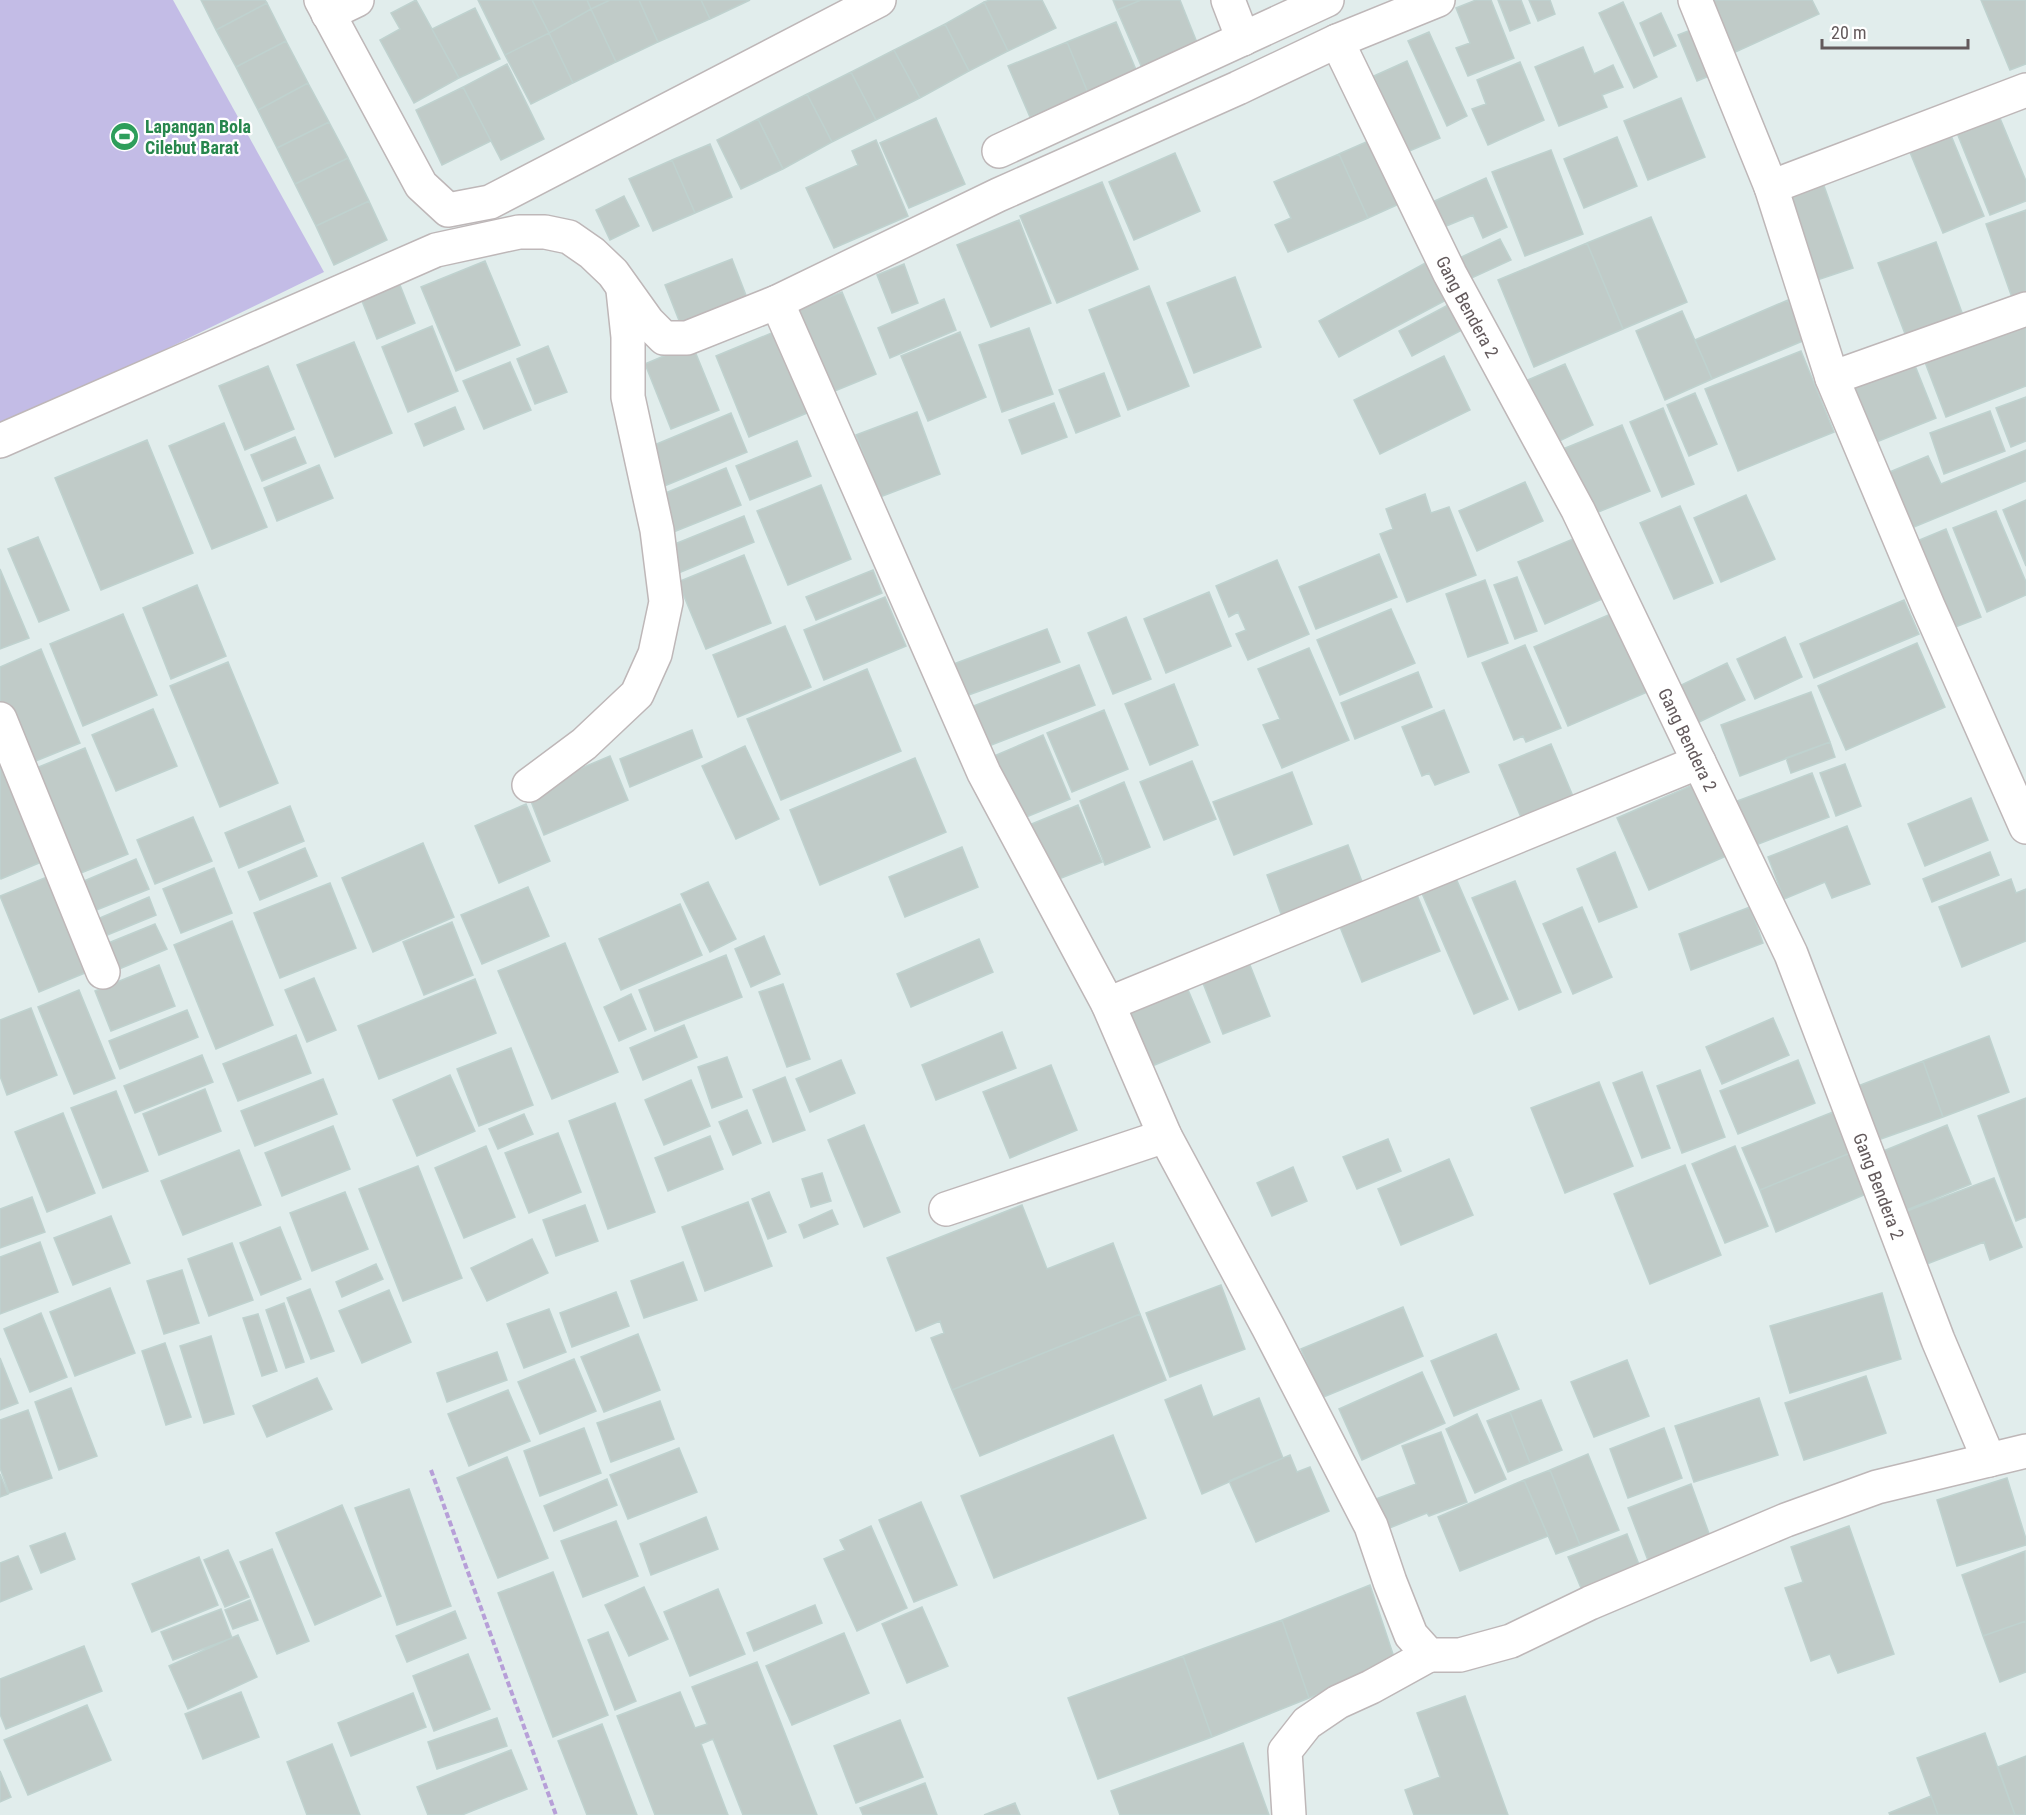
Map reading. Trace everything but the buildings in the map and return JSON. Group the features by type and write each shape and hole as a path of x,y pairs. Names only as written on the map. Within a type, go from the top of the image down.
{"street":[{"path":"335,5 421,185 448,210 490,202 879,0"},
{"path":"1228,0 1244,39"},
{"path":"999,151 1327,0"},
{"path":"0,441 436,250 519,232 569,237 592,253 613,273 648,322 664,338 687,338 777,302 998,195 1238,88 1337,41 1438,0"},
{"path":"1695,0 1771,187 1832,378 1928,606 2026,827"},
{"name":"Gang Bendera 2","path":"1337,41 1450,274 1578,510 1791,954 1938,1340 1989,1460"},
{"path":"1771,187 2026,90"},
{"path":"529,785 584,744 637,694 655,654 666,602 657,530 628,397 628,337 622,285"},
{"path":"777,302 984,773 1108,1004 1164,1136 1268,1327 1371,1526 1411,1635 1429,1655"},
{"path":"1832,378 2026,309"},
{"path":"0,719 103,972"},
{"path":"1108,1004 1700,762"},
{"path":"946,1209 1164,1136"},
{"path":"1289,1815 1285,1751 1307,1724 1338,1702 1371,1687 1429,1655 1460,1655 1511,1641 1590,1603 1786,1520 1877,1487 2026,1451"}],"path":[{"path":"431,1470 556,1815"}],"shaded area":[{"name":"Lapangan Bola Cilebut Barat","path":"0,0 173,0 324,272 0,430"}],"place":[{"name":"Lapangan Bola Cilebut Barat","path":"124,136"}]}
